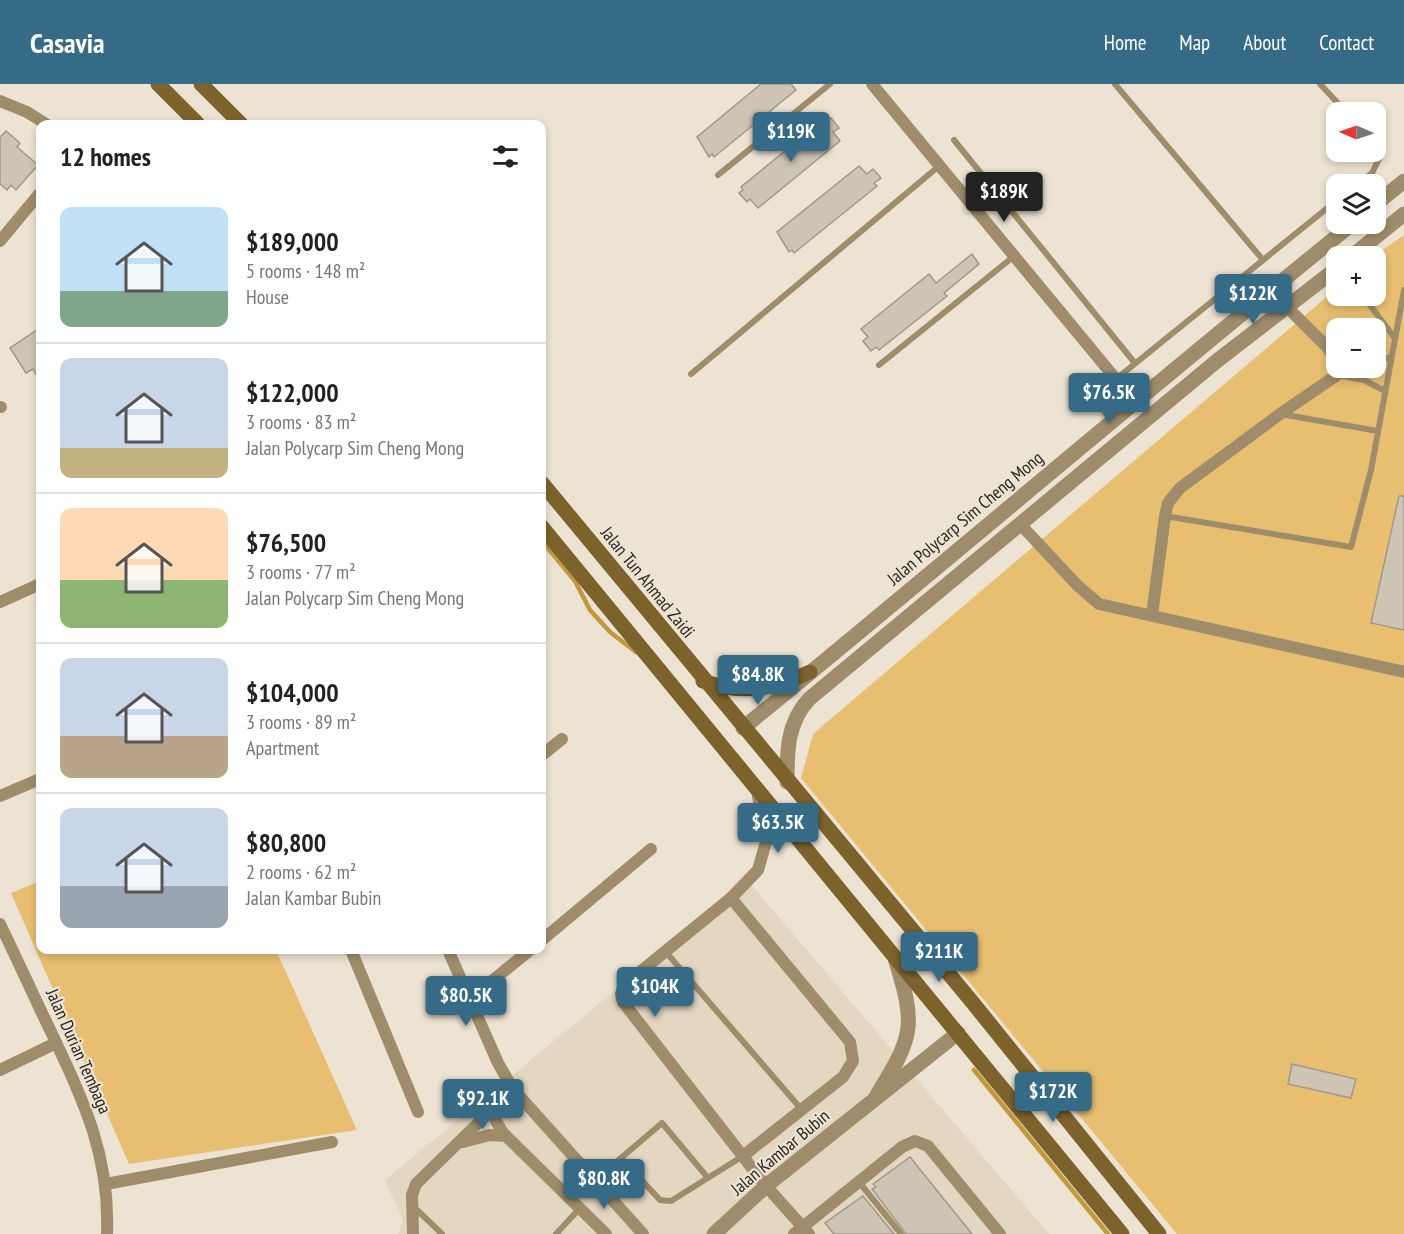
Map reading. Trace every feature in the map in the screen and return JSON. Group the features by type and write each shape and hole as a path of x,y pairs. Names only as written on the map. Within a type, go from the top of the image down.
{"main road":[{"path":"158,84 194,120"},
{"path":"201,84 237,120"},
{"name":"Jalan Tun Ahmad Zaidi","path":"546,488 703,681 972,1003 1159,1234"},
{"path":"546,532 1122,1234"},
{"path":"703,681 734,689 755,689 782,685 810,672"}],"street":[{"path":"872,84 1134,401 1151,404 1160,402 1210,362 1218,360"},
{"path":"0,101 40,120"},
{"path":"1386,196 1404,181"},
{"path":"0,242 36,198"},
{"path":"1364,246 1404,214"},
{"name":"Jalan Polycarp Sim Cheng Mong","path":"743,728 942,565 1134,401 1340,234"},
{"path":"787,782 787,745 802,707 1218,360 1326,277"},
{"path":"1288,308 1326,346"},
{"path":"1152,615 1168,503 1180,488 1329,378"},
{"path":"1104,454 1129,426 1134,401"},
{"path":"942,565 992,535 1021,525"},
{"path":"1021,525 1077,585 1100,603 1404,672"},
{"path":"0,603 36,586"},
{"path":"546,752 562,739"},
{"path":"0,796 36,781"},
{"path":"757,790 766,842 758,870 731,898 624,986 621,994 623,1002 802,1232 902,1147 915,1141 928,1146 1000,1234"},
{"path":"546,937 651,849"},
{"path":"731,898 850,1042 853,1060 843,1077 803,1111 743,1156"},
{"name":"Jalan Durian Tembaga","path":"0,924 78,1088 96,1133 106,1184 107,1234"},
{"path":"353,954 418,1112"},
{"path":"450,954 513,1089 643,1234"},
{"path":"470,999 525,954"},
{"path":"872,1102 896,1065 908,1034 909,1015 894,955"},
{"name":"Jalan Kambar Bubin","path":"714,1234 766,1186 958,1033"},
{"path":"0,1070 56,1044"},
{"path":"413,1234 412,1196 416,1184 513,1089"},
{"path":"493,1108 496,1121 506,1136 606,1234"},
{"path":"459,1143 482,1136 506,1136"},
{"path":"106,1184 332,1142"}],"lane":[{"path":"718,175 830,84"},
{"path":"1115,84 1263,260"},
{"path":"1320,84 1337,102"},
{"path":"954,140 1134,362"},
{"path":"691,374 939,166"},
{"path":"976,211 998,194"},
{"path":"1116,379 1134,362 1326,209"},
{"path":"879,365 1013,257"},
{"path":"1165,516 1351,547 1369,479 1404,290"},
{"path":"1371,306 1394,337"},
{"path":"1386,359 1391,357"},
{"path":"1358,378 1385,391"},
{"path":"1280,414 1378,431"},
{"path":"665,951 803,1111"},
{"path":"595,1181 662,1123 708,1178"},
{"path":"621,1158 660,1200 671,1201 743,1156"},
{"path":"859,1182 901,1234"},
{"path":"414,1207 442,1234"},
{"path":"556,1234 580,1207"}],"shaded area":[{"path":"1404,235 1404,1234 1177,1234 801,778 813,734 1326,298 1326,306 1386,306 1386,248"},
{"path":"748,881 1049,1234 398,1234 403,1221 385,1180"},
{"path":"36,883 36,950 11,893"},
{"path":"38,954 278,954 357,1130 129,1164"}],"building":[{"path":"761,84 791,84 796,90 714,157 712,154 709,157 697,137"},
{"path":"831,118 839,128 833,132 840,141 758,208 750,199 747,202 739,193 743,190 741,187 823,120 825,123"},
{"path":"6,131 20,143 17,147 36,163 36,167 16,190 11,185 7,190 0,184 0,137"},
{"path":"859,166 867,174 873,169 881,178 874,183 877,186 794,253 792,250 789,252 777,232"},
{"path":"972,254 979,264 944,293 947,296 879,350 876,347 871,351 863,341 868,337 861,329 929,274 936,283"},
{"path":"36,331 36,375 33,369 26,373 10,348"},
{"path":"1399,496 1404,496 1404,630 1371,623"},
{"path":"1292,1064 1356,1079 1351,1098 1288,1084"},
{"path":"910,1157 972,1234 906,1234 872,1189 876,1187 873,1184"},
{"path":"863,1196 894,1234 834,1234 825,1223"}],"waterway":[{"path":"546,546 575,581 590,610 610,632 636,652"},
{"path":"974,1070 1108,1234"}]}
